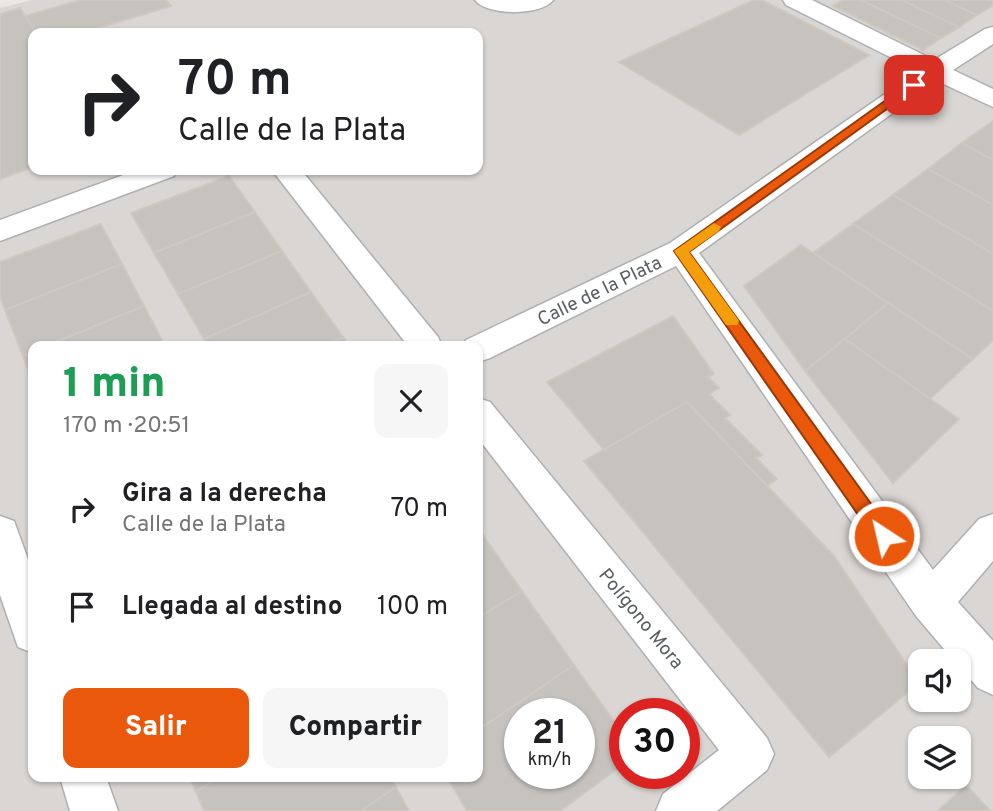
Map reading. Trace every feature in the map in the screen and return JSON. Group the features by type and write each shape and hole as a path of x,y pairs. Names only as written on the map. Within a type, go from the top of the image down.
{"street":[{"path":"486,0 506,6 542,0"},
{"path":"794,0 993,99"},
{"name":"Calle de la Plata","path":"483,347 681,251 936,70 993,34"},
{"path":"0,231 151,175"},
{"path":"290,175 422,341"},
{"path":"681,251 930,602 993,673"},
{"name":"Polígono Mora","path":"483,418 751,754 680,811"},
{"path":"930,602 993,532"},
{"path":"0,534 28,617"},
{"path":"85,782 94,811"}],"shaded area":[{"path":"32,0 993,0 993,811 0,811 0,8"}],"building":[{"path":"81,0 166,0 171,6 98,28 33,28 25,16"},
{"path":"754,0 762,0 869,55 739,135 619,62"},
{"path":"843,0 861,0 941,38 923,50 833,6"},
{"path":"861,0 902,0 959,27 941,38"},
{"path":"902,0 944,0 977,15 959,27"},
{"path":"944,0 993,0 993,5 977,15"},
{"path":"20,8 33,28 28,28 28,169 0,179 0,14"},
{"path":"993,121 993,160 962,143"},
{"path":"962,143 993,160 993,205 928,169"},
{"path":"928,169 993,205 993,254 893,195"},
{"path":"229,176 255,212 154,253 131,213"},
{"path":"893,195 993,254 993,311 853,224"},
{"path":"255,212 282,251 178,294 154,253"},
{"path":"101,224 122,264 5,310 0,296 0,262"},
{"path":"853,224 993,311 993,340 973,359 813,253"},
{"path":"801,245 888,303 805,371 744,286"},
{"path":"282,251 311,292 204,339 178,294"},
{"path":"122,264 144,306 58,341 28,341 28,354 23,356 5,310"},
{"path":"311,292 343,337 335,341 204,339"},
{"path":"888,303 973,359 930,399 845,339"},
{"path":"144,306 162,341 58,341"},
{"path":"673,316 714,374 708,377 719,388 709,394 730,415 725,418 762,455 756,458 777,479 767,486 687,402 604,450 547,382"},
{"path":"845,339 959,419 893,483 805,371"},
{"path":"28,354 28,368 23,356"},
{"path":"687,402 834,556 908,667 908,692 829,757 584,461"},
{"path":"483,535 522,591 483,615"},
{"path":"522,591 574,665 525,698 504,698 504,712 483,727 483,615"},
{"path":"574,665 609,714 609,775 595,785 595,698 525,698"},
{"path":"504,712 504,789 590,789 560,811 467,811 450,782 483,782 483,727"},
{"path":"192,782 211,782 196,792"},
{"path":"211,782 394,782 396,787 361,811 204,811 196,792"},
{"path":"396,787 409,811 361,811"},
{"path":"962,789 970,789 990,811 938,811"}],"slow traffic":[{"path":"714,227 681,251 731,321"}],"route":[{"path":"884,536 681,251 914,85"}]}
